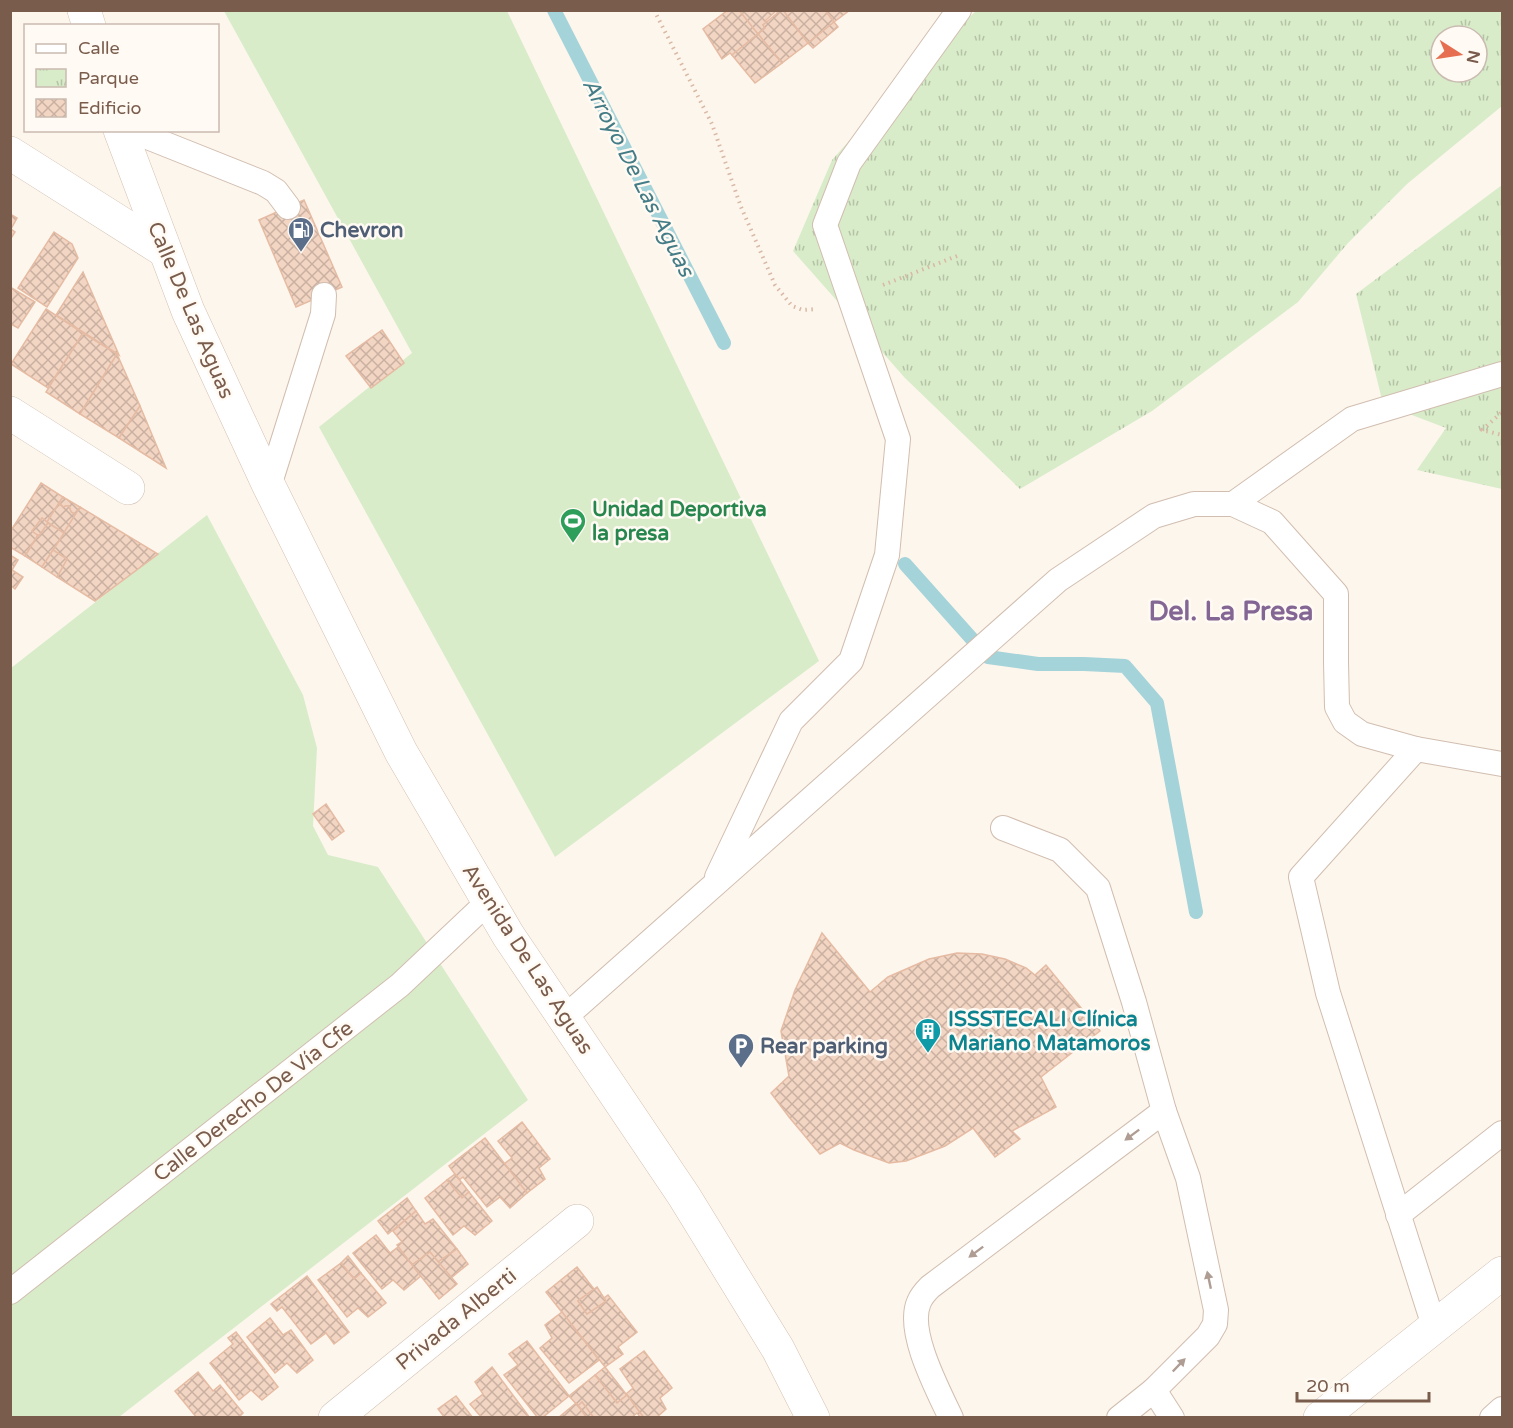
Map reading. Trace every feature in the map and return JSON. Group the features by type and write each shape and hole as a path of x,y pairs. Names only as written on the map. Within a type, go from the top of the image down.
{"main road":[{"name":"Calle De Las Aguas","path":"121,132 188,311 269,486"},
{"path":"10,153 165,251"},
{"path":"10,413 128,488"},
{"name":"Avenida De Las Aguas","path":"269,486 401,752 508,934 684,1196 778,1348 813,1418"},
{"name":"Privada Alberti","path":"335,1418 577,1221"},
{"path":"1320,1418 1503,1273"}],"lane":[{"path":"713,885 791,721 851,661 887,555 898,439 825,225 849,163 959,10"},
{"path":"135,132 263,183 276,191 288,207"},
{"path":"269,486 322,314 324,295"},
{"path":"1233,504 1352,418 1503,374"},
{"path":"564,1018 1058,580 1154,516 1194,504 1233,504 1272,522 1336,594 1337,707 1346,722 1362,734 1416,750 1503,764"},
{"path":"1416,750 1301,877 1328,993 1434,1326"},
{"path":"1003,828 1060,850 1098,888 1134,1002 1164,1111 1188,1178 1216,1310 1215,1324 1208,1336 1154,1390 1119,1418"},
{"name":"Calle Derecho De Vía Cfe","path":"10,1292 400,985 489,902"},
{"path":"951,1418 925,1361 915,1325 918,1303 930,1287 1164,1111"},
{"path":"1398,1215 1503,1133"},
{"path":"1154,1390 1172,1418"},
{"path":"1492,1418 1503,1409"}],"path":[{"path":"654,10 712,124 741,207 776,285 792,306 803,310 813,310 957,256"},
{"path":"1503,412 1482,430 1503,435"}],"green space":[{"name":"Unidad Deportiva la presa","path":"224,11 507,11 819,661 555,857 319,427 412,353"},
{"path":"976,11 1502,11 1502,106 1407,184 1348,243 1298,302 1152,411 1020,489 905,378 793,251 832,160 915,67"},
{"path":"1502,185 1502,489 1417,470 1446,428 1383,404 1356,294"},
{"path":"207,515 303,695 317,748 313,826 328,855 378,867 528,1100 119,1417 11,1418 11,668"}],"building":[{"path":"728,10 739,10 758,34 732,55 730,53 722,59 703,29"},
{"path":"739,10 781,10 778,13 776,11 765,21 767,22 763,25 765,28 758,34"},
{"path":"781,10 808,43 782,63 758,34 765,28 763,25"},
{"path":"783,10 825,10 834,22 808,43"},
{"path":"825,10 850,10 834,22"},
{"path":"834,22 838,27 813,48 808,43"},
{"path":"758,34 782,63 755,83 732,55"},
{"name":"Chevron","path":"304,200 342,287 296,307 259,220"},
{"path":"10,214 17,218 11,229 15,232 10,240"},
{"path":"54,232 72,244 78,258 47,307 18,288"},
{"path":"83,272 119,355 56,315"},
{"path":"10,287 35,302 18,328 10,325"},
{"path":"46,309 83,333 48,388 11,364"},
{"path":"382,330 404,363 371,388 346,356"},
{"path":"83,333 117,354 80,414 46,392"},
{"path":"117,354 140,406 119,438 80,414"},
{"path":"140,406 166,468 119,438"},
{"path":"41,483 63,497 47,522 42,518 32,531 38,535 25,556 10,547 10,532"},
{"path":"63,497 80,507 76,515 71,512 69,506 63,507 59,503"},
{"path":"59,503 63,507 69,506 71,512 76,515 64,533 47,522"},
{"path":"80,507 158,554 95,601 57,577 67,559 53,550"},
{"path":"42,518 48,523 39,536 32,531"},
{"path":"48,523 64,533 42,567 25,556"},
{"path":"53,550 67,559 57,577 42,567"},
{"path":"10,555 18,560 12,570 23,577 15,589 10,585"},
{"path":"326,804 344,831 332,840 313,814"},
{"name":"ISSSTECALI Clínica Mariano Matamoros","path":"822,933 870,992 888,977 929,959 957,953 982,954 1005,959 1026,968 1035,975 1046,965 1100,1031 1041,1077 1056,1107 1012,1131 1020,1139 995,1157 973,1128 945,1146 906,1161 889,1163 840,1143 820,1154 771,1093 789,1076 781,1031 795,990"},
{"path":"522,1122 550,1159 539,1168 545,1179 527,1193 504,1164 512,1158 498,1141"},
{"path":"485,1138 527,1193 510,1208 500,1197 487,1207 463,1177 459,1180 449,1166"},
{"path":"455,1174 469,1192 462,1198 447,1180"},
{"path":"447,1180 462,1198 469,1192 492,1221 475,1235 464,1226 453,1235 425,1198"},
{"path":"407,1198 416,1211 388,1234 378,1221"},
{"path":"416,1211 425,1224 433,1219 457,1249 438,1262 430,1252 412,1265 397,1245 402,1242 393,1231"},
{"path":"376,1235 390,1253 398,1247 421,1276 404,1290 393,1280 382,1289 353,1253"},
{"path":"457,1249 468,1264 451,1278 438,1262"},
{"path":"430,1252 457,1284 439,1299 412,1265"},
{"path":"348,1256 361,1273 354,1279 341,1263"},
{"path":"341,1263 354,1279 361,1273 386,1303 368,1317 358,1308 347,1317 318,1280"},
{"path":"577,1267 594,1289 578,1301 587,1314 606,1301 604,1298 608,1295 637,1332 618,1347 623,1354 605,1367 546,1292"},
{"path":"307,1276 349,1332 334,1344 326,1333 311,1344 282,1307 277,1311 271,1304"},
{"path":"597,1287 606,1301 587,1314 578,1301"},
{"path":"562,1312 599,1360 569,1383 540,1348 552,1338 545,1325"},
{"path":"270,1318 283,1335 291,1330 313,1360 297,1373 287,1363 275,1373 247,1337"},
{"path":"236,1332 278,1387 262,1400 251,1390 239,1400 210,1363 233,1344 228,1338"},
{"path":"527,1341 569,1396 542,1418 538,1418 504,1375 518,1365 509,1354"},
{"path":"644,1351 672,1388 660,1398 666,1409 656,1418 644,1418 626,1394 633,1388 620,1369"},
{"path":"492,1367 530,1418 482,1418 470,1404 483,1394 475,1382"},
{"path":"605,1367 627,1395 617,1403 595,1375"},
{"path":"198,1372 213,1391 220,1385 243,1413 238,1418 197,1418 175,1391"},
{"path":"595,1375 617,1403 627,1395 644,1418 637,1413 631,1418 594,1418 582,1402 578,1406 569,1396"},
{"path":"456,1396 473,1418 445,1418 438,1409"},
{"path":"582,1402 594,1418 587,1418 578,1406"},
{"path":"576,1403 587,1418 558,1418"}],"waterway":[{"name":"Arroyo De Las Aguas","path":"554,10 724,343"},
{"path":"905,564 988,657 1038,664 1125,666 1157,703 1196,912"}],"place":[{"name":"Chevron","path":"301,253"},
{"name":"Unidad Deportiva la presa","path":"573,544"},
{"name":"ISSSTECALI Clínica Mariano Matamoros","path":"928,1054"},
{"name":"Rear parking","path":"741,1069"}],"district":[{"name":"Del. La Presa","path":"1231,611"}]}
